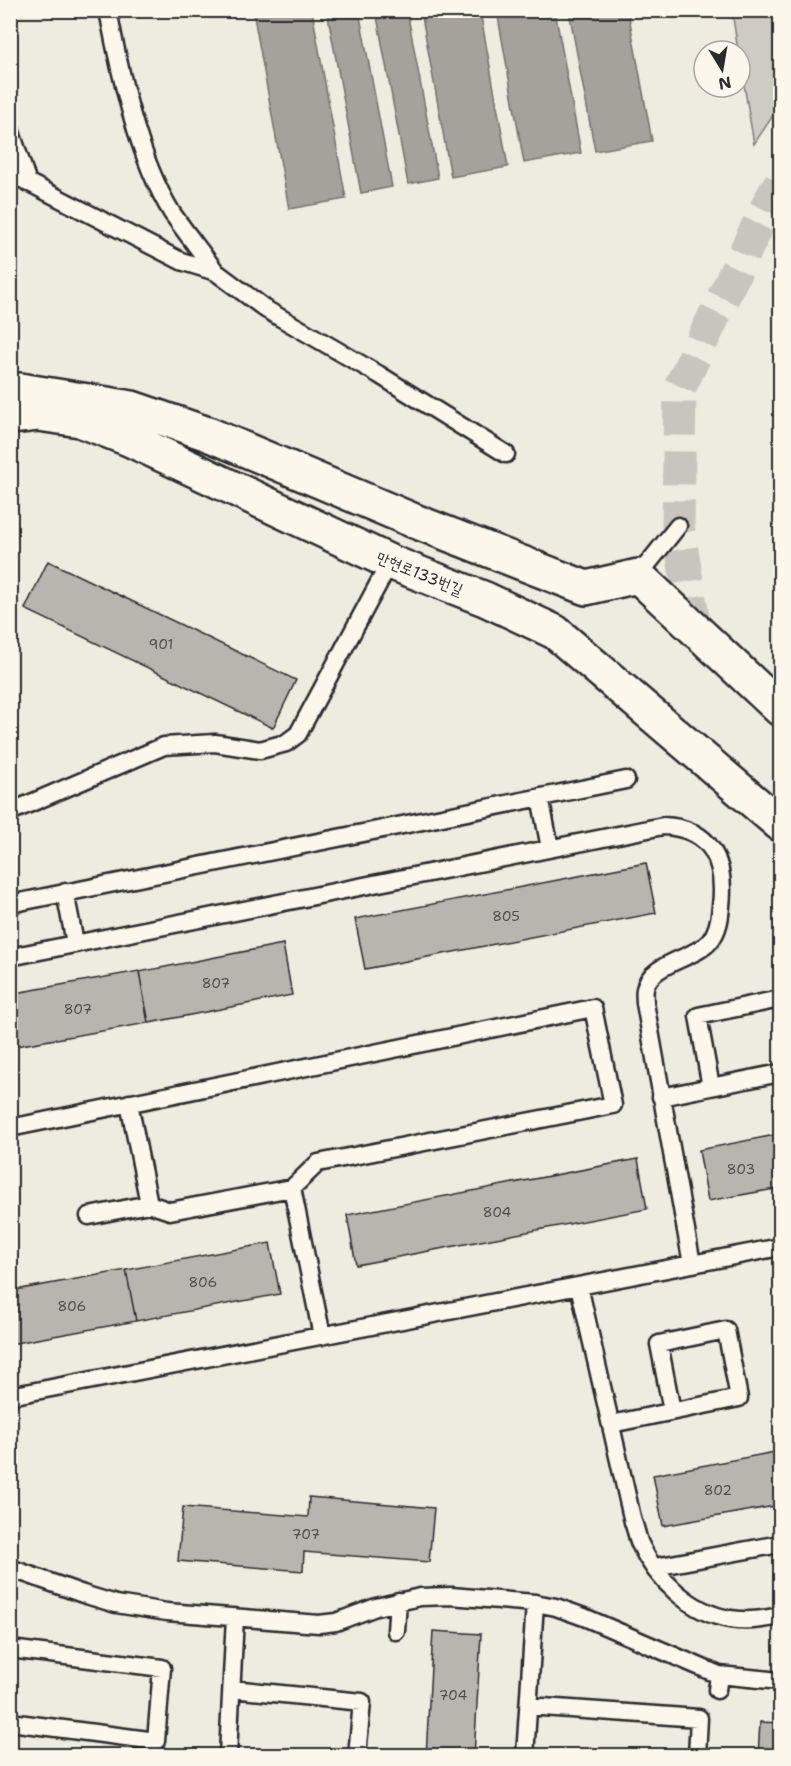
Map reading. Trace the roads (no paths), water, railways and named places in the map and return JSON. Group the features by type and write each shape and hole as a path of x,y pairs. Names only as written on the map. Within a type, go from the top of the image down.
{"street":[{"path":"10,392 20,390 132,408 208,434 412,520 586,588 638,576 780,709"},
{"name":"만현로133번길","path":"10,417 38,414 80,420 129,439 390,562 485,599 555,632 780,825"}],"lane":[{"path":"108,10 133,120 153,173 172,212 216,272 267,310 378,374 506,454"},
{"path":"10,129 28,183"},
{"path":"10,173 181,261 216,272"},
{"path":"638,576 678,526"},
{"path":"10,812 164,746 215,743 260,750 286,743 298,734 390,562"},
{"path":"10,903 626,780"},
{"path":"540,797 550,848"},
{"path":"10,957 663,826 675,826 687,830 701,838 719,861 723,891 717,929 709,942 662,968 650,977 645,987 647,1022 692,1264"},
{"path":"65,892 75,943"},
{"path":"711,1087 698,1016 780,999"},
{"path":"10,1128 593,1008 613,1105 318,1163 292,1188 170,1211 149,1204 89,1216"},
{"path":"661,1097 780,1073"},
{"path":"129,1103 149,1204"},
{"path":"292,1188 322,1336"},
{"path":"10,1396 780,1247"},
{"path":"579,1286 633,1522 641,1544 655,1568 670,1587 691,1603 712,1614 730,1619 749,1620 780,1616"},
{"path":"610,1424 739,1398 726,1330 658,1344 672,1411"},
{"path":"655,1568 780,1544"},
{"path":"10,1568 116,1604 167,1612 320,1624 336,1622 398,1601 420,1597 451,1596 556,1607 584,1617 718,1682 780,1681"},
{"path":"396,1631 398,1601"},
{"path":"525,1755 535,1604"},
{"path":"229,1755 236,1617"},
{"path":"10,1649 162,1668 156,1741 10,1722"},
{"path":"232,1689 362,1702 357,1755"},
{"path":"528,1706 699,1718 697,1755"}],"tunnel":[{"path":"695,630 678,526 680,387 780,183"}]}
